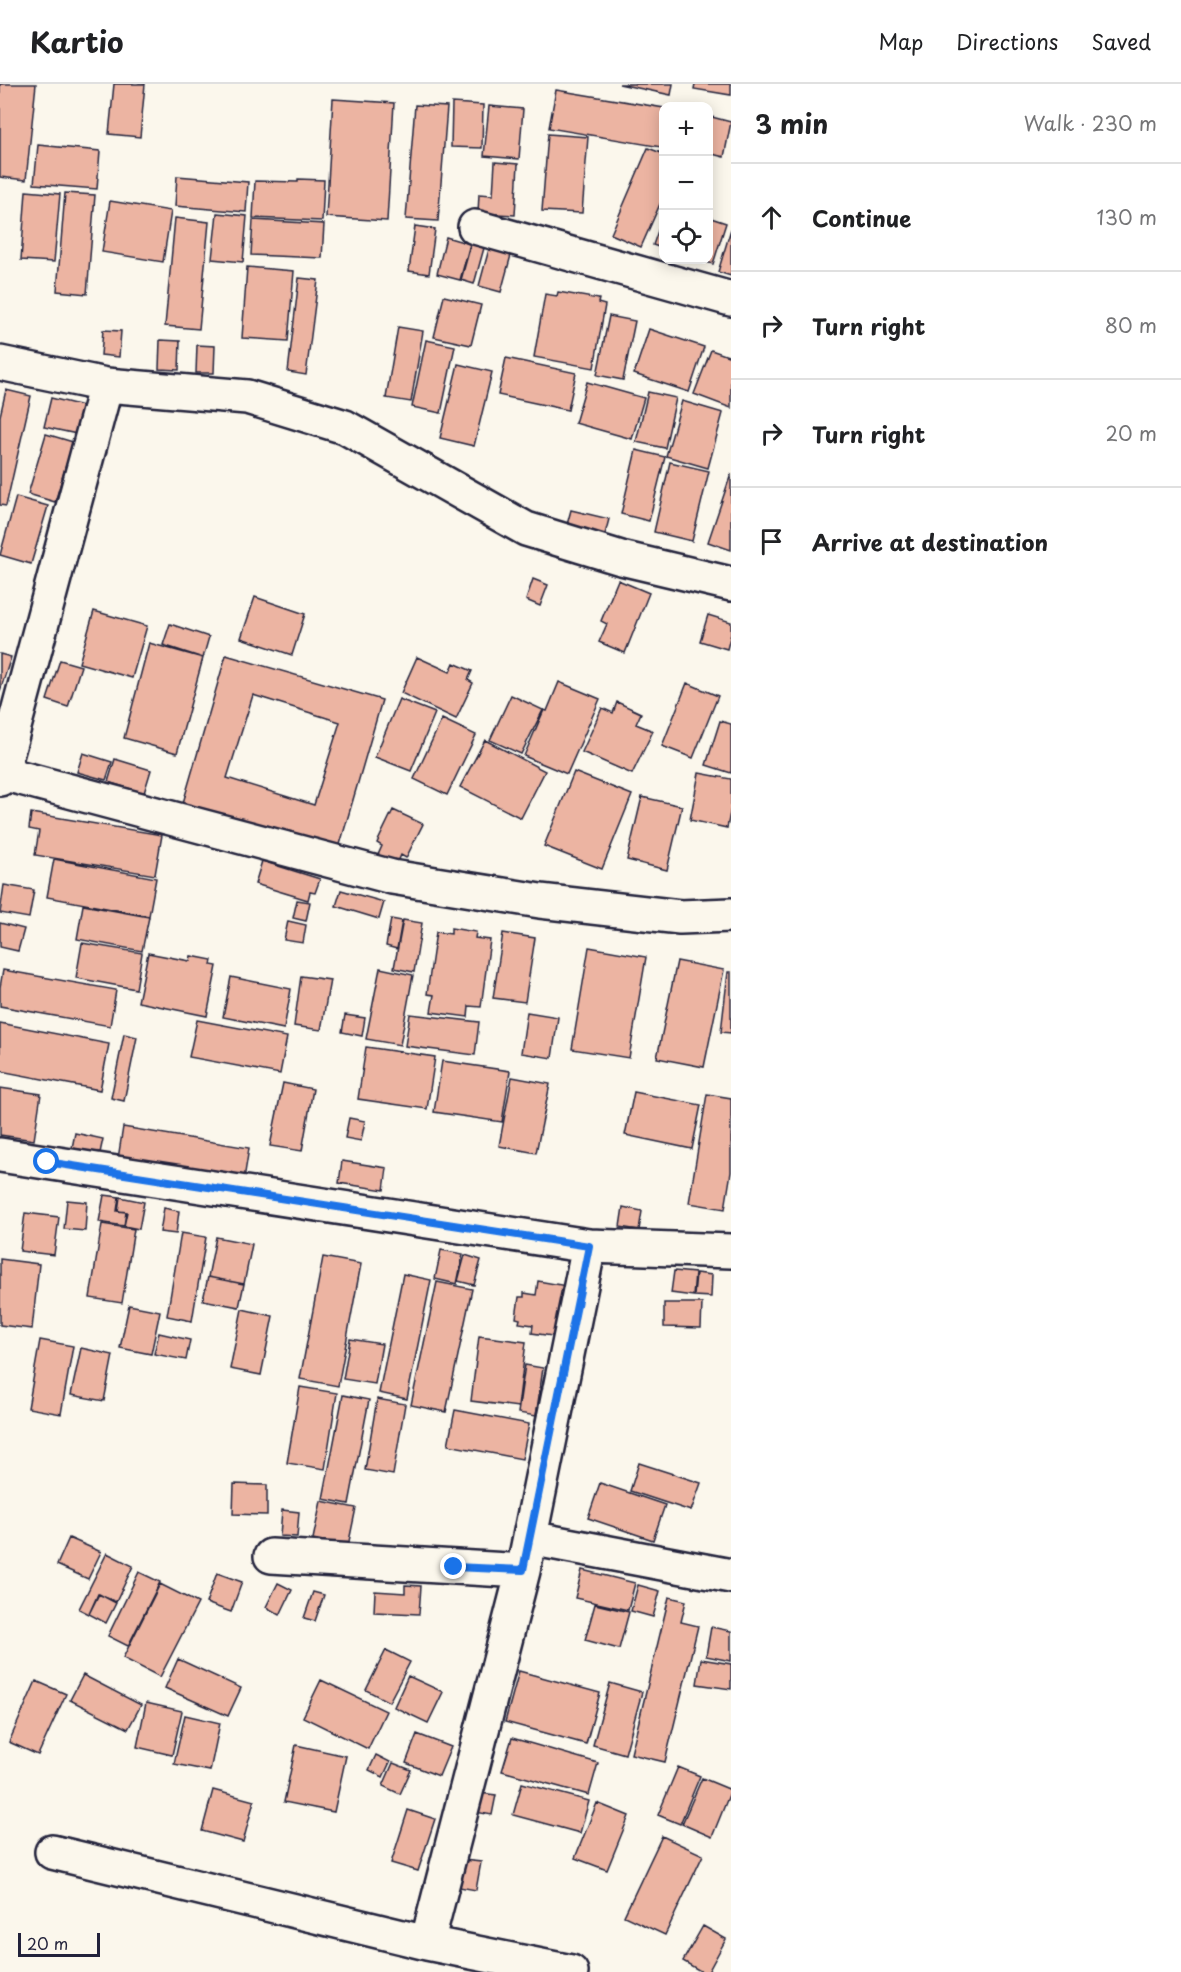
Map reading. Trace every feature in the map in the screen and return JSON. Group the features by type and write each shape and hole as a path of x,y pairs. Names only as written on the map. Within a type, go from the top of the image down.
{"street":[{"path":"475,227 731,299"},
{"path":"0,363 106,385 247,397 345,427 526,530 621,558 731,584"},
{"path":"106,385 1,776 392,877 540,901 680,917 731,915"},
{"path":"0,1155 589,1246 731,1251"},
{"path":"428,1943 523,1570 589,1246"},
{"path":"530,1538 731,1576"},
{"path":"271,1556 523,1570"},
{"path":"52,1852 428,1943 571,1972"}],"building":[{"path":"0,84 36,84 26,180 0,177"},
{"path":"114,84 145,84 140,137 109,134"},
{"path":"619,84 673,84 671,95"},
{"path":"695,84 731,84 731,95 694,89"},
{"path":"556,90 659,107 659,147 549,128"},
{"path":"333,99 394,103 387,221 326,217"},
{"path":"452,103 483,105 482,148 451,147"},
{"path":"415,105 447,107 438,221 406,219"},
{"path":"489,106 523,109 519,159 484,156"},
{"path":"713,117 731,122 724,157 713,154"},
{"path":"548,134 588,137 582,213 542,211"},
{"path":"38,145 100,151 97,189 34,184"},
{"path":"648,148 659,152 659,206 641,247 611,234"},
{"path":"495,162 518,164 515,215 478,213 479,194 493,195"},
{"path":"177,176 248,182 246,212 175,206"},
{"path":"298,179 324,180 322,221 253,218 255,181 298,182"},
{"path":"26,191 60,194 54,262 21,260"},
{"path":"65,193 95,195 87,294 57,291"},
{"path":"110,201 171,211 163,262 102,252"},
{"path":"217,213 247,216 243,262 212,259"},
{"path":"175,218 209,222 199,329 165,326"},
{"path":"713,219 726,223 713,264"},
{"path":"253,220 324,224 322,258 251,255"},
{"path":"415,226 435,229 429,274 409,271"},
{"path":"659,228 659,247 653,245"},
{"path":"731,229 731,276 718,272"},
{"path":"446,237 470,244 460,280 437,274"},
{"path":"492,238 514,244 501,292 479,286"},
{"path":"471,244 484,248 474,284 461,280"},
{"path":"247,267 294,271 288,341 242,338"},
{"path":"299,278 318,280 306,375 288,372"},
{"path":"558,292 599,299 598,303 605,305 594,368 534,357 545,294 557,296"},
{"path":"444,296 481,305 471,345 434,337"},
{"path":"609,316 635,321 623,380 597,375"},
{"path":"398,327 423,331 411,402 386,398"},
{"path":"649,329 704,347 689,392 634,374"},
{"path":"103,330 121,331 119,357 101,355"},
{"path":"160,340 180,341 179,370 159,369"},
{"path":"426,340 455,346 441,413 412,407"},
{"path":"197,345 215,346 214,373 196,373"},
{"path":"711,350 731,357 731,408 694,394"},
{"path":"506,358 576,373 568,410 498,395"},
{"path":"458,364 492,372 474,446 440,438"},
{"path":"587,382 644,398 632,439 575,423"},
{"path":"6,390 31,396 6,506 0,505 0,416"},
{"path":"648,392 676,398 665,448 636,442"},
{"path":"51,398 83,406 77,434 44,427"},
{"path":"682,401 723,413 708,468 666,456"},
{"path":"46,434 73,442 55,502 28,494"},
{"path":"636,450 665,457 649,521 621,514"},
{"path":"670,462 709,471 692,541 654,532"},
{"path":"731,474 731,550 708,542"},
{"path":"16,497 48,506 31,564 0,555"},
{"path":"571,510 609,519 603,542 565,532"},
{"path":"533,579 548,585 540,606 526,600"},
{"path":"618,580 649,593 625,653 599,642 607,624 601,621"},
{"path":"255,597 305,614 292,655 241,638"},
{"path":"94,611 147,626 132,678 79,663"},
{"path":"708,615 731,622 727,649 700,641"},
{"path":"170,624 209,637 203,658 163,645"},
{"path":"149,643 203,658 177,753 124,738"},
{"path":"0,654 11,657 0,691"},
{"path":"226,655 382,700 339,848 183,803","holes":["253,695 340,722 314,805 227,778"]},
{"path":"417,657 450,672 454,663 472,671 468,680 473,683 456,719 401,693"},
{"path":"60,660 81,666 68,707 47,700"},
{"path":"559,682 600,699 567,774 524,756"},
{"path":"687,683 718,696 693,758 662,746"},
{"path":"511,695 543,710 521,754 490,740"},
{"path":"399,699 435,713 411,771 375,757"},
{"path":"617,702 641,713 636,724 653,731 632,774 582,752 602,708 613,713"},
{"path":"442,719 476,735 447,795 414,779"},
{"path":"720,721 731,724 731,773 706,765"},
{"path":"485,740 545,771 521,818 460,787"},
{"path":"83,753 112,762 106,780 77,772"},
{"path":"115,759 151,770 144,793 108,782"},
{"path":"574,772 632,795 602,869 544,846"},
{"path":"699,773 731,779 731,808 727,828 690,820"},
{"path":"642,797 682,806 667,870 627,860"},
{"path":"393,810 423,824 406,858 401,855 397,864 378,855 382,846 377,843"},
{"path":"31,813 162,835 155,875 35,855 39,831 29,829"},
{"path":"54,859 156,878 149,916 47,897"},
{"path":"262,861 320,879 315,893 310,892 308,900 255,884"},
{"path":"4,885 34,890 29,918 0,913"},
{"path":"341,890 384,902 379,919 336,906"},
{"path":"297,900 310,902 306,921 293,918"},
{"path":"83,905 149,917 142,951 77,939"},
{"path":"391,919 402,921 397,949 386,946"},
{"path":"403,920 422,923 414,972 394,968"},
{"path":"288,921 306,925 303,943 284,940"},
{"path":"0,923 24,929 18,951 0,947"},
{"path":"451,928 476,932 475,938 490,940 481,1007 469,1006 468,1017 431,1012 434,995 427,994 436,932 451,934"},
{"path":"503,933 535,938 525,1002 493,998"},
{"path":"82,943 142,953 136,989 76,978"},
{"path":"589,947 646,957 629,1058 572,1049"},
{"path":"148,953 190,961 191,956 212,960 211,965 217,966 207,1016 138,1002"},
{"path":"677,961 724,970 704,1067 657,1058"},
{"path":"380,968 413,975 400,1045 366,1039"},
{"path":"3,970 116,990 110,1026 0,1006"},
{"path":"728,972 731,972 731,1033 721,1032"},
{"path":"301,976 330,980 321,1030 294,1026"},
{"path":"231,977 291,989 284,1029 223,1017"},
{"path":"527,1012 558,1017 552,1058 521,1053"},
{"path":"410,1014 479,1022 475,1055 405,1046"},
{"path":"345,1015 365,1018 362,1036 342,1032"},
{"path":"197,1020 287,1037 280,1074 189,1057"},
{"path":"0,1023 109,1044 100,1090 0,1071"},
{"path":"124,1034 137,1037 124,1101 111,1098"},
{"path":"366,1047 435,1057 427,1109 358,1099"},
{"path":"442,1061 510,1071 502,1122 434,1112"},
{"path":"512,1077 550,1084 536,1153 499,1146"},
{"path":"283,1083 313,1089 302,1151 270,1146"},
{"path":"0,1088 41,1094 34,1140 0,1135"},
{"path":"634,1092 701,1105 692,1149 625,1135"},
{"path":"707,1094 731,1098 731,1172 725,1209 689,1203"},
{"path":"349,1118 365,1121 361,1141 345,1138"},
{"path":"123,1127 249,1148 244,1179 118,1159"},
{"path":"75,1133 103,1139 100,1153 72,1148"},
{"path":"342,1161 387,1168 384,1190 339,1183"},
{"path":"104,1195 119,1197 117,1211 126,1212 124,1226 99,1222"},
{"path":"120,1197 144,1202 139,1229 124,1226 127,1212 118,1211"},
{"path":"67,1200 87,1202 85,1231 64,1229"},
{"path":"623,1207 642,1211 639,1230 620,1227"},
{"path":"164,1208 179,1211 176,1234 160,1232"},
{"path":"25,1213 59,1217 54,1255 20,1251"},
{"path":"102,1224 134,1229 122,1303 90,1298"},
{"path":"181,1233 206,1237 192,1321 167,1316"},
{"path":"216,1237 252,1244 244,1284 208,1277"},
{"path":"441,1250 463,1254 457,1284 435,1279"},
{"path":"465,1255 481,1260 474,1285 458,1281"},
{"path":"323,1257 361,1264 338,1386 300,1379"},
{"path":"0,1259 39,1264 32,1329 0,1325"},
{"path":"674,1271 695,1273 693,1296 671,1293"},
{"path":"696,1273 712,1275 711,1297 694,1296"},
{"path":"403,1274 431,1280 407,1399 379,1393"},
{"path":"208,1277 244,1284 239,1307 203,1300"},
{"path":"538,1281 567,1286 559,1337 532,1333 533,1325 519,1323 520,1319 516,1318 519,1297 524,1297 524,1293 536,1295"},
{"path":"437,1282 472,1289 446,1412 411,1405"},
{"path":"664,1303 702,1303 701,1328 664,1327"},
{"path":"129,1305 160,1311 151,1354 120,1348"},
{"path":"242,1309 273,1316 261,1375 230,1369"},
{"path":"159,1333 190,1340 186,1360 154,1354"},
{"path":"479,1336 526,1342 518,1407 471,1401"},
{"path":"350,1339 382,1344 375,1384 343,1379"},
{"path":"40,1340 73,1346 61,1414 28,1408"},
{"path":"81,1348 113,1355 104,1401 71,1395"},
{"path":"525,1365 543,1368 536,1416 518,1413"},
{"path":"300,1387 337,1393 325,1469 287,1463"},
{"path":"343,1395 369,1400 349,1504 323,1499"},
{"path":"377,1399 405,1404 393,1475 365,1470"},
{"path":"455,1410 529,1424 522,1459 448,1445"},
{"path":"639,1463 701,1483 691,1511 630,1491"},
{"path":"600,1483 665,1505 653,1540 588,1518"},
{"path":"234,1484 267,1485 267,1515 233,1514"},
{"path":"321,1501 356,1508 348,1546 313,1539"},
{"path":"282,1510 299,1512 297,1537 280,1536"},
{"path":"69,1538 101,1552 88,1579 57,1565"},
{"path":"107,1553 133,1566 116,1602 98,1594 89,1614 79,1609"},
{"path":"582,1570 635,1583 628,1610 575,1598"},
{"path":"139,1572 160,1582 128,1646 108,1636"},
{"path":"217,1573 242,1582 231,1612 206,1603"},
{"path":"278,1583 292,1590 280,1615 266,1607"},
{"path":"160,1584 198,1603 160,1677 123,1658"},
{"path":"405,1585 421,1586 419,1614 374,1612 375,1591 405,1593"},
{"path":"638,1585 660,1591 653,1617 631,1611"},
{"path":"313,1592 324,1595 315,1621 304,1618"},
{"path":"99,1594 116,1603 106,1623 89,1614"},
{"path":"669,1597 686,1601 681,1622 698,1626 665,1762 631,1754"},
{"path":"595,1604 629,1612 619,1649 585,1640"},
{"path":"711,1627 731,1631 731,1661 706,1656"},
{"path":"386,1650 410,1662 389,1702 366,1690"},
{"path":"178,1659 241,1688 228,1716 165,1688"},
{"path":"701,1659 731,1664 731,1689 697,1684"},
{"path":"519,1671 600,1693 586,1744 505,1722"},
{"path":"83,1675 141,1705 128,1729 70,1700"},
{"path":"408,1676 443,1692 428,1723 394,1707"},
{"path":"321,1680 386,1711 368,1749 303,1717"},
{"path":"36,1681 66,1694 38,1755 9,1742"},
{"path":"610,1683 642,1692 625,1754 593,1745"},
{"path":"146,1703 182,1711 172,1755 137,1747"},
{"path":"185,1715 220,1723 210,1771 174,1764"},
{"path":"417,1734 451,1747 439,1776 406,1763"},
{"path":"512,1738 598,1763 589,1795 502,1771"},
{"path":"296,1745 346,1756 334,1812 284,1802"},
{"path":"376,1755 390,1762 383,1777 369,1770"},
{"path":"393,1763 411,1770 400,1794 383,1786"},
{"path":"678,1767 700,1776 680,1824 658,1815"},
{"path":"702,1778 731,1790 712,1837 682,1824"},
{"path":"522,1783 589,1801 580,1833 513,1815"},
{"path":"213,1790 254,1801 243,1842 202,1831"},
{"path":"479,1793 496,1795 492,1815 475,1812"},
{"path":"597,1803 629,1816 607,1870 575,1858"},
{"path":"408,1810 435,1819 418,1871 391,1863"},
{"path":"662,1836 703,1855 665,1935 624,1916"},
{"path":"463,1860 481,1862 476,1890 459,1887"},
{"path":"703,1926 726,1939 708,1972 702,1972 683,1961"}],"route":[{"path":"47,1162 589,1246 523,1570 454,1567"}]}
